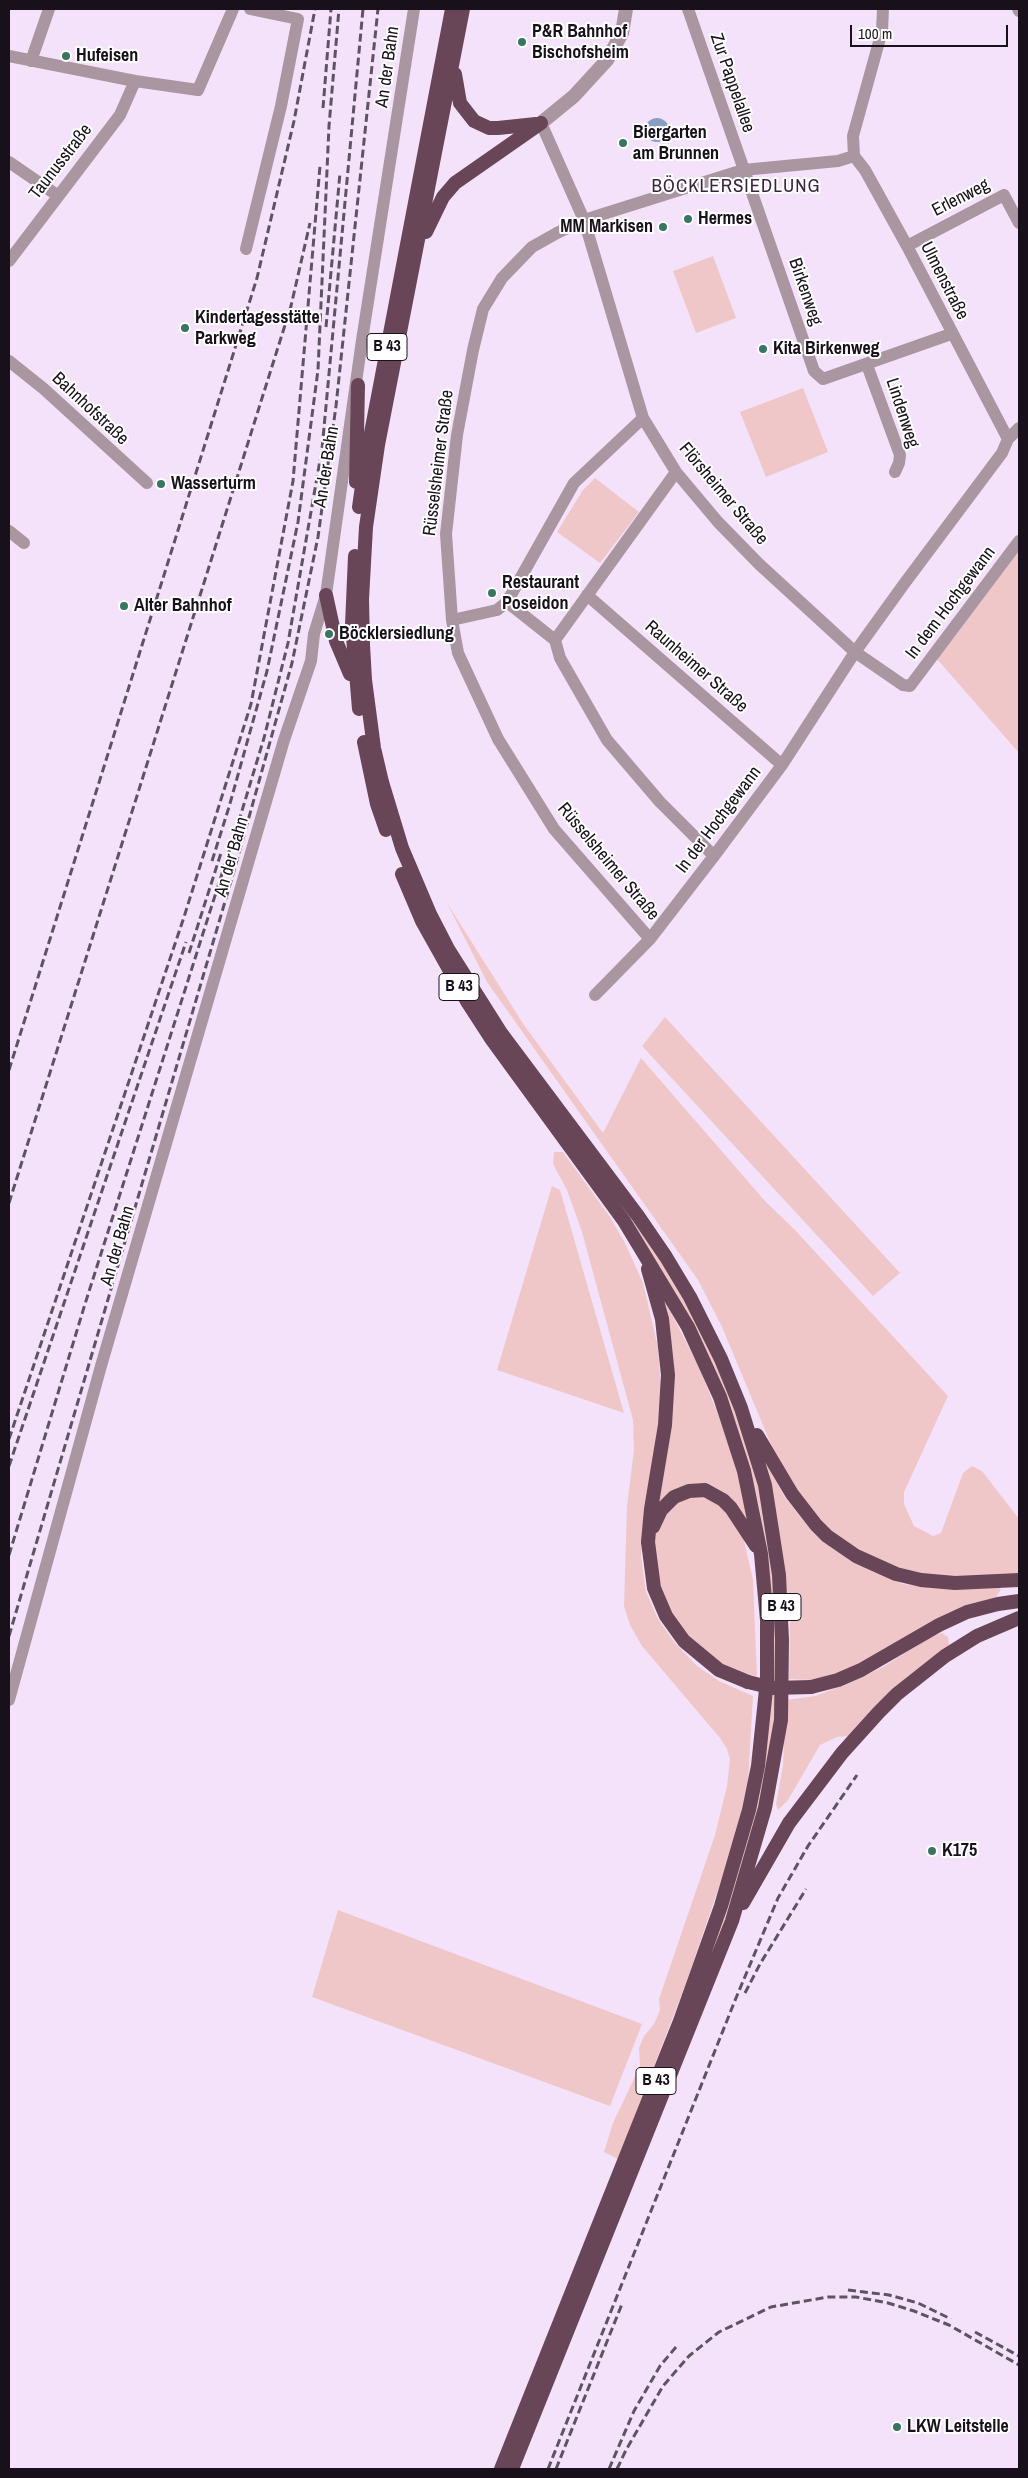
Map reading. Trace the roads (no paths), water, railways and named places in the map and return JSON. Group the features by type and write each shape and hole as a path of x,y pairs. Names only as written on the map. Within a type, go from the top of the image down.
{"highway":[{"name":"B 43","path":"452,9 366,459 358,513 352,625 356,689 364,744 377,804 422,921 468,1004 492,1040 641,1246 688,1327 720,1396 744,1471 761,1554 767,1620 764,1720 758,1766 735,1860 704,1958 680,2021 501,2469"},
{"name":"B 43","path":"463,9 378,445 366,527 362,590 363,645 369,714 382,782 391,816 430,914 461,972 501,1033 632,1208 666,1257 708,1332 741,1408 755,1446 772,1522 779,1575 782,1680 781,1720 765,1808 732,1921 512,2469"},
{"path":"457,41 455,74 457,92 468,115 474,121 490,128 541,124"},
{"path":"415,260 435,212 455,183 541,124"},
{"path":"358,385 355,465 358,513"},
{"path":"326,595 336,641 356,689"},
{"path":"641,1246 662,1319 668,1375 668,1402 651,1509 648,1542 654,1588 674,1629 706,1662 748,1682 773,1688 811,1687 838,1680 861,1670 960,1615 983,1607 1019,1601"},
{"path":"741,1408 788,1487 805,1511 828,1536 856,1556 889,1572 921,1580 955,1583 1019,1580"},
{"path":"648,1542 656,1517 667,1503 682,1493 705,1490 723,1500 731,1508 761,1554"},
{"path":"732,1921 789,1823 842,1753 879,1712 897,1694 945,1656 977,1636 1019,1618"}],"street":[{"path":"32,61 49,9"},
{"path":"9,56 135,81 198,90 233,9"},
{"path":"246,248 281,106 298,20 250,9"},
{"name":"An der Bahn","path":"9,1700 104,1357 284,740 311,661 314,634 326,595 414,9"},
{"path":"541,124 584,86 607,60 616,46 624,24 626,9"},
{"name":"Zur Pappelallee","path":"688,9 743,170"},
{"path":"584,220 743,170 838,161 854,156 853,136 882,31 883,9"},
{"name":"Taunusstraße","path":"9,261 57,195 120,116 135,81"},
{"name":"Flörsheimer Straße","path":"541,124 584,220 643,418 676,472 718,522 759,564 855,652 903,685 910,686"},
{"name":"Ulmenstraße","path":"854,156 865,170 907,246 951,334 1008,439"},
{"path":"9,162 57,195"},
{"name":"Birkenweg","path":"743,170 814,372 822,379 867,365 951,334"},
{"name":"Erlenweg","path":"907,246 1004,194 1019,223"},
{"name":"Rüsselsheimer Straße","path":"584,220 532,247 516,260 492,292 484,309 473,350 457,434 446,534 452,620 458,653 473,688 508,756 554,829 650,939"},
{"name":"Bahnhofstraße","path":"9,362 44,389 147,483"},
{"name":"Lindenweg","path":"867,365 900,455 900,463 895,472"},
{"path":"452,620 497,610 507,602 574,482 643,418"},
{"path":"855,652 1002,453 1008,439 1019,428"},
{"path":"555,640 676,472"},
{"path":"9,531 24,543"},
{"name":"In dem Hochgewann","path":"910,686 1019,541"},
{"name":"Raunheimer Straße","path":"587,595 782,765"},
{"path":"507,602 555,640 560,658 607,740 655,796 714,856"},
{"name":"In der Hochgewann","path":"595,995 650,939 714,856 782,765 855,652"}],"water":[{"path":"657,118 666,121 669,130 666,139 657,142 648,139 645,130 648,121"}],"railway":[{"path":"9,1070 257,278 294,121 315,9"},
{"path":"323,108 331,9"},
{"path":"212,861 267,671 298,522 318,370 329,126 339,9"},
{"path":"9,1555 85,1304 241,814 264,738 288,643 322,449 363,9"},
{"path":"9,1636 234,871 292,663 318,537 336,406 378,9"},
{"path":"9,1439 184,917 251,704 293,481 320,166"},
{"path":"326,327 340,173"},
{"path":"9,1203 291,306 310,223"},
{"path":"189,953 221,853"},
{"path":"9,1466 186,942"},
{"path":"548,2469 736,1998 778,1898 808,1846 857,1775"},
{"path":"745,1993 760,1964 806,1889"},
{"path":"848,2290 889,2295 918,2303 951,2319"},
{"path":"617,2469 663,2386 689,2356 719,2332 771,2307 828,2297 856,2297 888,2303 949,2325 1019,2365"},
{"path":"556,2469 622,2304"},
{"path":"975,2332 1019,2356"},
{"path":"609,2469 634,2411 660,2366 676,2347"}],"place":[{"name":"P&R Bahnhof Bischofsheim","path":"522,42"},
{"name":"Hufeisen","path":"66,56"},
{"name":"Biergarten am Brunnen","path":"623,143"},
{"name":"Hermes","path":"688,219"},
{"name":"MM Markisen","path":"663,227"},
{"name":"Kindertagesstätte Parkweg","path":"185,328"},
{"name":"Kita Birkenweg","path":"763,349"},
{"name":"Wasserturm","path":"161,484"},
{"name":"Restaurant Poseidon","path":"492,593"},
{"name":"Alter Bahnhof","path":"124,606"},
{"name":"Böcklersiedlung","path":"329,634"},
{"name":"K175","path":"932,1851"},
{"name":"LKW Leitstelle","path":"897,2427"}],"district":[{"name":"BÖCKLERSIEDLUNG","path":"736,187"}]}
